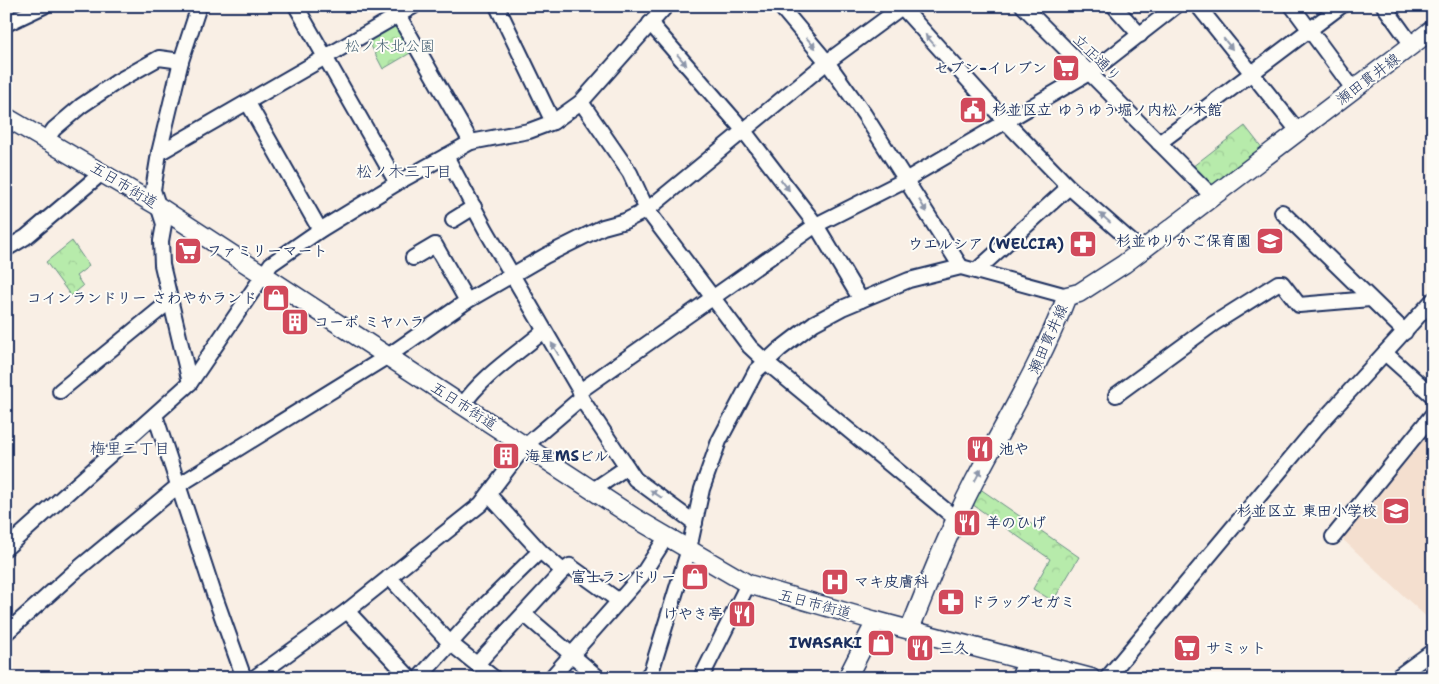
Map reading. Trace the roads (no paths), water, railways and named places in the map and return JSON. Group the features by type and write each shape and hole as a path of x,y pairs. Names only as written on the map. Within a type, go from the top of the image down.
{"main road":[{"name":"瀬田貫井線","path":"910,629 927,583 956,519 1052,337 1067,296 1074,295 1107,276 1142,251 1412,45 1431,34"},
{"name":"五日市街道","path":"6,117 103,172 158,206 593,490 748,584 1025,662 1091,678"},
{"path":"847,678 876,621"}],"street":[{"path":"6,24 44,6"},
{"path":"190,383 162,265 161,240 164,224 153,190 159,153 157,135 199,6"},
{"path":"296,6 397,183"},
{"path":"159,153 325,57 395,11 414,6"},
{"path":"497,6 553,122"},
{"path":"6,548 156,416 190,383 262,274 271,264 320,230 397,183 471,142 529,131 553,122 581,102 666,6"},
{"path":"780,6 827,62 907,179 960,267"},
{"name":"立正通り","path":"1024,6 1212,196"},
{"path":"1114,6 1140,35"},
{"path":"254,678 347,611 481,504 490,495 525,446 580,394 712,296 816,225 907,179 1094,70 1176,6"},
{"path":"1198,6 1298,131"},
{"path":"1292,6 1354,90"},
{"path":"1159,143 1341,6"},
{"path":"1384,6 1412,45"},
{"path":"6,633 73,572 179,485 388,356 467,302 512,275 603,227 625,221 647,210 827,62 902,7 1005,121 1070,187 1142,251"},
{"path":"395,11 471,142"},
{"path":"650,23 744,131 816,225 861,300"},
{"path":"46,140 54,129 81,106 118,81 159,58 181,60"},
{"path":"581,102 630,174 647,210 746,341 765,361 956,519"},
{"path":"248,103 320,230"},
{"path":"446,156 580,394 635,479 695,523"},
{"path":"6,249 26,237 103,172"},
{"path":"976,271 1070,187"},
{"path":"453,220 474,207"},
{"path":"1282,212 1405,332"},
{"path":"413,258 423,246 435,245 467,302"},
{"path":"651,676 688,549 702,489 719,441 756,371 765,361 814,323 861,300 923,276 960,267 1067,296"},
{"path":"1116,395 1213,324 1278,283 1282,283 1299,305 1370,299"},
{"path":"1108,678 1316,428 1433,300"},
{"path":"60,391 170,301"},
{"path":"462,406 482,383 544,332"},
{"path":"1385,354 1433,396"},
{"path":"1333,536 1433,414"},
{"path":"156,416 244,678"},
{"path":"593,490 627,467"},
{"path":"490,495 540,551 563,571"},
{"path":"551,678 642,575 668,536"},
{"path":"420,678 450,644 540,551"},
{"path":"477,664 563,571 570,566 619,601"},
{"path":"389,578 450,644 494,678"},
{"path":"702,678 748,584"},
{"path":"347,611 410,678"},
{"path":"524,614 599,678"},
{"path":"1396,678 1433,651"},
{"path":"1018,678 1025,662"}],"place":[{"name":"セブン-イレブン","path":"1066,68"},
{"name":"杉並区立 ゆうゆう堀ノ内松ノ木館","path":"973,110"},
{"name":"杉並ゆりかご保育園","path":"1270,241"},
{"name":"ウエルシア (WELCIA)","path":"1083,244"},
{"name":"ファミリーマート","path":"188,251"},
{"name":"コインランドリー さわやかランド","path":"276,298"},
{"name":"コーポ ミヤハラ","path":"295,322"},
{"name":"池や","path":"980,449"},
{"name":"海星MSビル","path":"506,456"},
{"name":"杉並区立 東田小学校","path":"1396,511"},
{"name":"羊のひげ","path":"967,523"},
{"name":"富士ランドリー","path":"695,577"},
{"name":"マキ皮膚科","path":"835,582"},
{"name":"ドラッグセガミ","path":"951,602"},
{"name":"けやき亭","path":"742,614"},
{"name":"IWASAKI","path":"881,643"},
{"name":"三久","path":"920,648"},
{"name":"サミット","path":"1187,648"}],"district":[{"name":"松ノ木三丁目","path":"404,171"},
{"name":"梅里二丁目","path":"130,448"}],"park label":[{"name":"松ノ木北公園","path":"390,46"}]}
